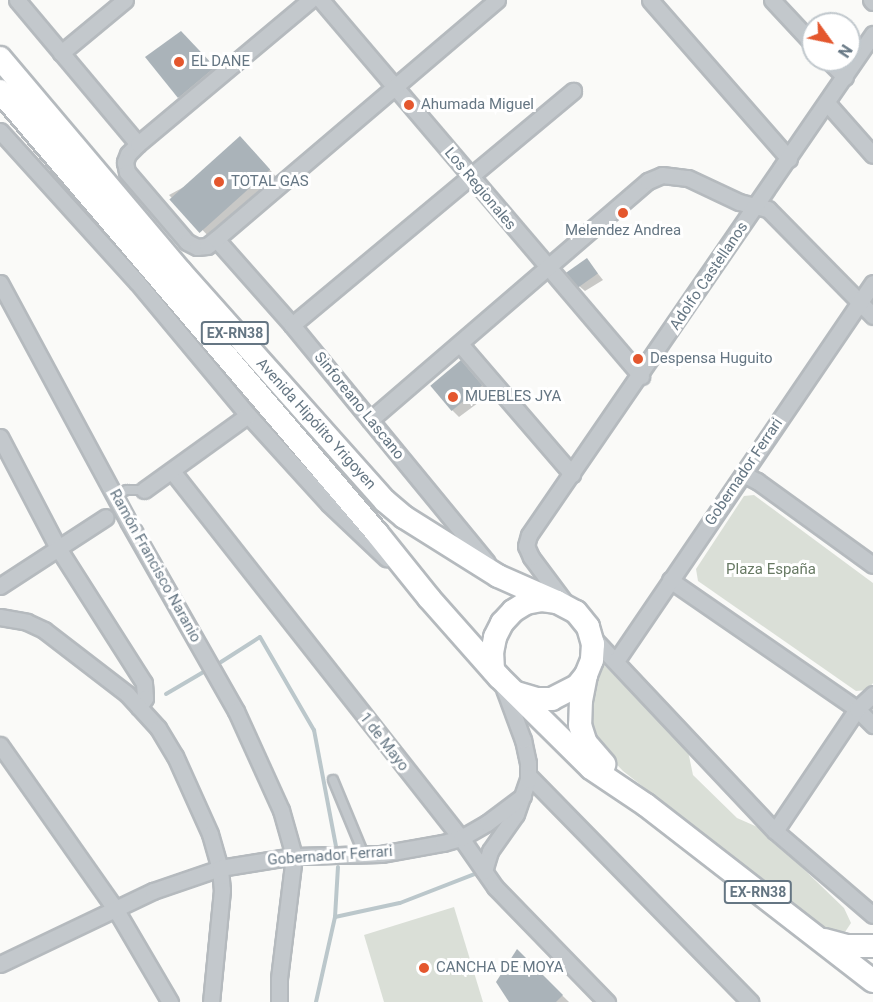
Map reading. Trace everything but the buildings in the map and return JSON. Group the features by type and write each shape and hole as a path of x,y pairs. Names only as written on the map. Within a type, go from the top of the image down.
{"main road":[{"name":"Avenida Hipólito Yrigoyen","path":"0,58 180,272 368,484 404,517 498,576 563,604"},
{"name":"Avenida Hipólito Yrigoyen","path":"0,91 496,674"},
{"path":"496,674 492,653 495,637 513,611 526,603 542,600 563,604"},
{"name":"EX-RN38","path":"563,604 583,619 591,636 592,660 586,675 581,700 580,725 586,743 646,805"},
{"name":"EX-RN38","path":"496,674 573,752 646,805 873,981"},
{"path":"516,693 537,699 552,699 577,686 586,675"},
{"path":"820,939 847,946 873,946"}],"street":[{"path":"17,0 138,144"},
{"path":"61,53 125,0"},
{"path":"310,0 138,144 124,162 127,172 187,242 197,247 207,246 216,239 497,0"},
{"name":"Los Regionales","path":"321,0 641,376"},
{"path":"650,0 789,159"},
{"path":"772,0 801,31"},
{"name":"Adolfo Castellanos","path":"563,604 526,546 529,535 641,376 873,34"},
{"path":"840,72 845,77"},
{"path":"292,325 573,91"},
{"path":"827,103 873,155"},
{"path":"0,131 137,282 248,415 329,504 429,598"},
{"path":"370,420 648,181 662,175 674,174 756,208 768,209 873,316"},
{"name":"Sinforeano Lascano","path":"216,239 292,325 498,576"},
{"name":"Ramón Francisco Naranio","path":"0,283 6,307 236,711 281,810 294,856"},
{"name":"Gobernador Ferrari","path":"616,661 873,283"},
{"path":"460,344 572,474"},
{"path":"144,490 248,415"},
{"path":"0,437 58,548 144,683 145,698 139,707"},
{"name":"1 de Mayo","path":"172,471 519,915 599,1000"},
{"path":"743,474 757,481 873,566"},
{"path":"0,586 106,518"},
{"path":"670,580 857,709 873,725"},
{"path":"0,617 27,622 44,630 127,694 158,728 175,756 210,834 220,868 222,890 211,1002"},
{"path":"591,636 775,831 873,915"},
{"path":"484,871 490,851 516,814 528,775 523,740 496,674"},
{"path":"775,831 857,709 873,694"},
{"path":"0,745 116,910 170,1002"},
{"path":"528,775 750,1002"},
{"name":"Gobernador Ferrari","path":"0,964 153,891 220,868 294,856 381,854 460,838 487,823 523,796"},
{"path":"279,1002 294,856"}],"lane":[{"path":"115,495 127,490 144,490"},
{"path":"333,780 364,855"}],"green space":[{"name":"Plaza España","path":"754,495 873,583 873,683 868,690 856,691 698,581 696,569 744,496"},
{"path":"601,662 688,751 693,775 737,818 762,829 844,908 851,923 845,932 828,930 804,913 623,771 598,745 589,722"},
{"name":"CANCHA DE MOYA","path":"454,907 483,1002 384,1002 364,935"}],"waterway":[{"path":"221,662 260,637 314,730 336,846"},
{"path":"166,694 205,671"},
{"path":"316,1002 335,917 338,867"},
{"path":"335,917 400,903 480,872"}],"place":[{"name":"EL DANE","path":"179,62"},
{"name":"Ahumada Miguel","path":"409,105"},
{"name":"TOTAL GAS","path":"219,182"},
{"name":"Melendez Andrea","path":"623,213"},
{"name":"Despensa Huguito","path":"638,359"},
{"name":"MUEBLES JYA","path":"453,397"},
{"name":"CANCHA DE MOYA","path":"424,968"}]}
